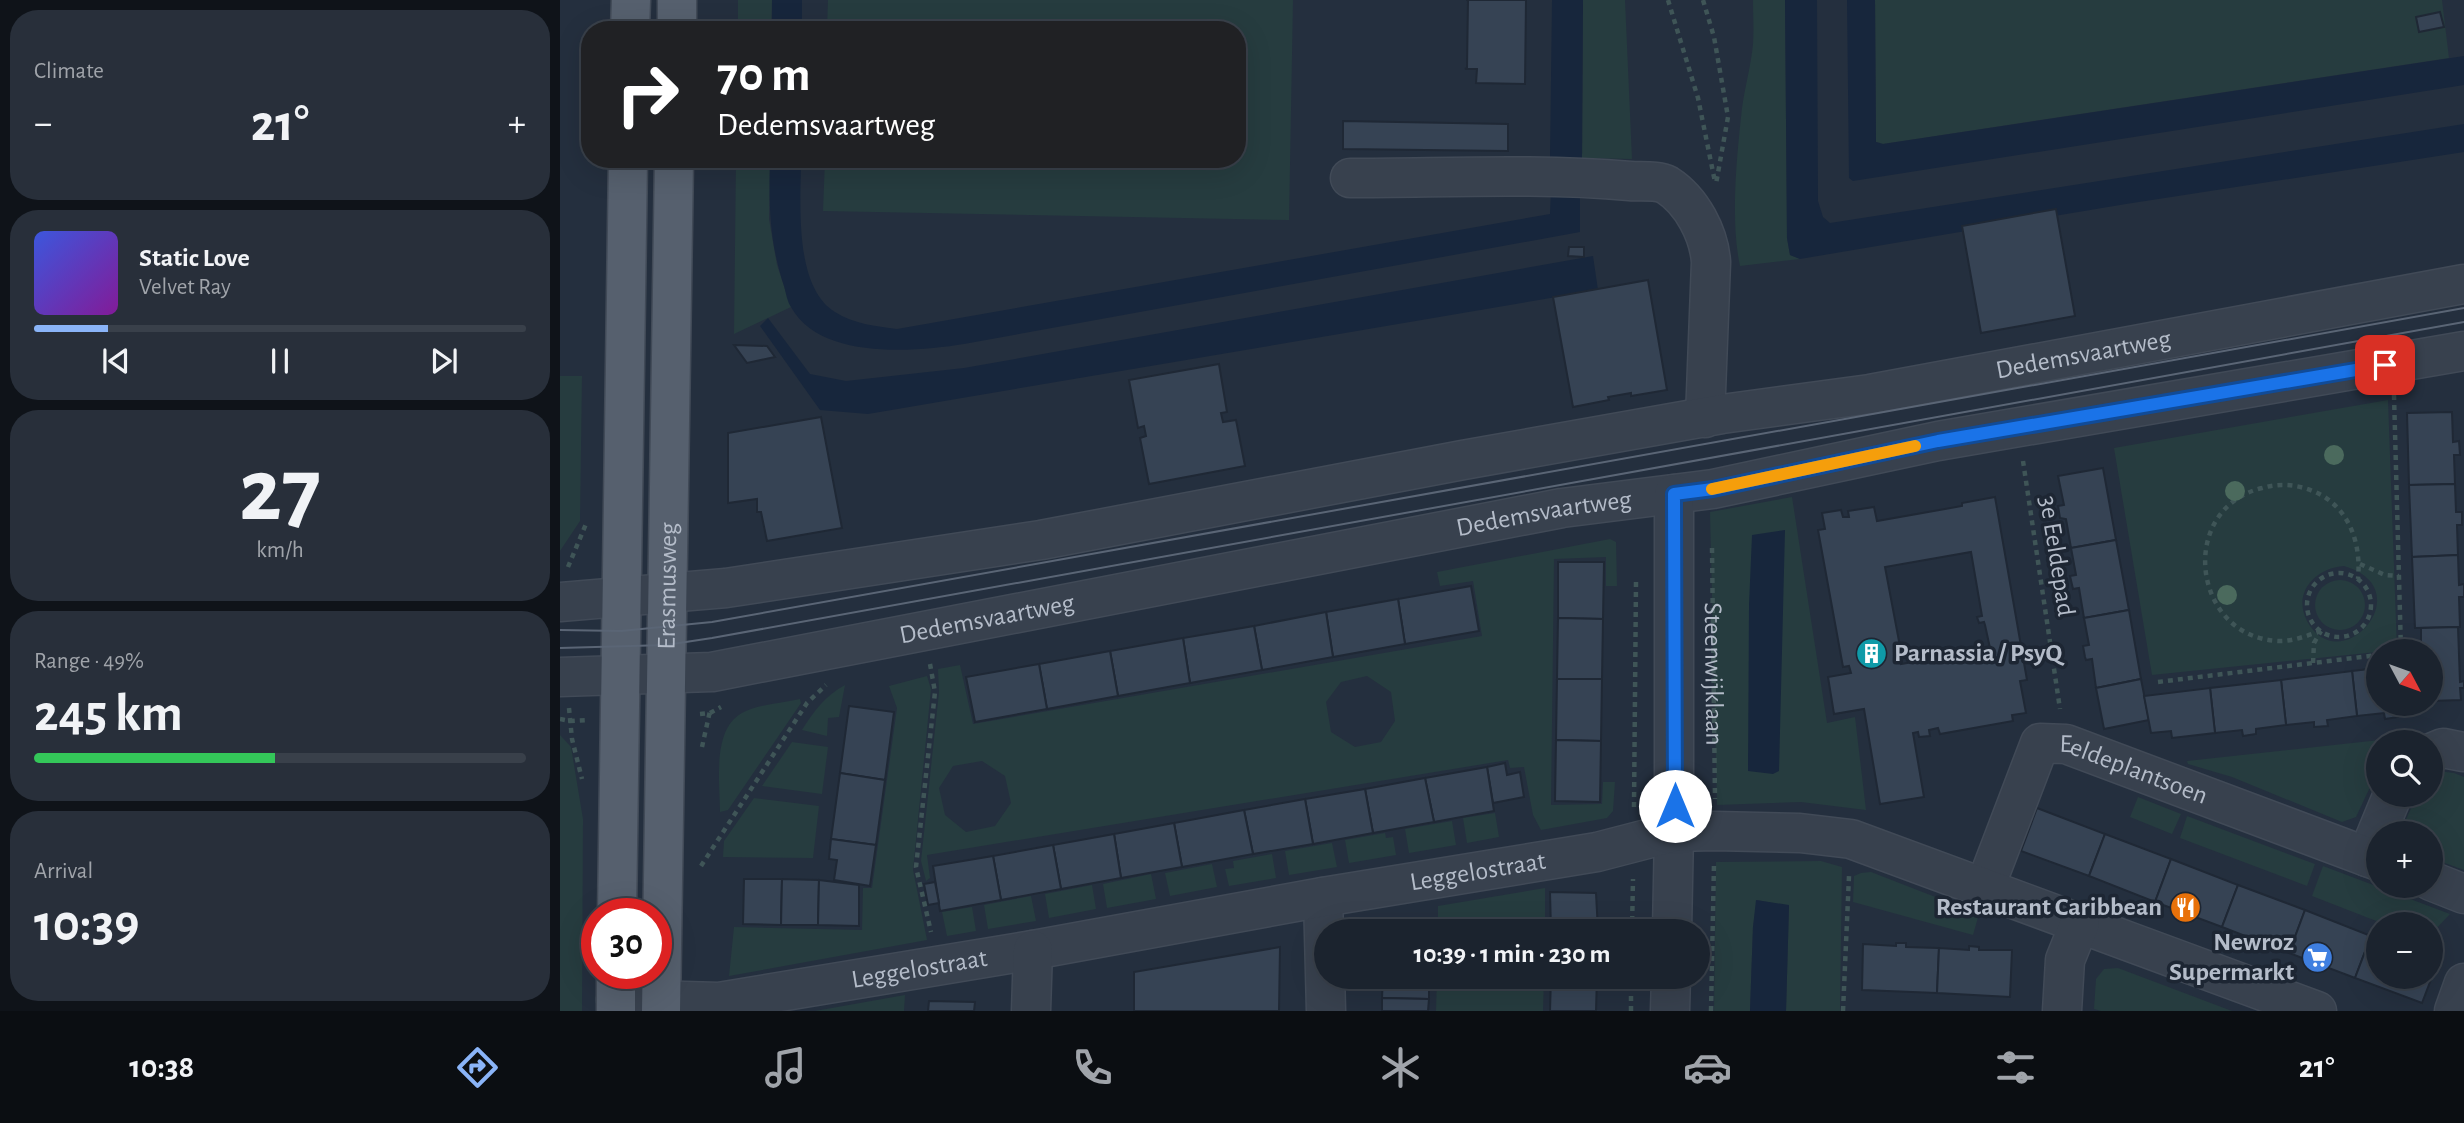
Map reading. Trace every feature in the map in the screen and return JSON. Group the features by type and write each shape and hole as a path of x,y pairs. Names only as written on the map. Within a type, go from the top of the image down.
{"main road":[{"path":"630,21 631,0"},
{"path":"677,0 677,21"},
{"name":"Erasmusweg","path":"617,898 628,168"},
{"name":"Erasmusweg","path":"661,1006 674,168"}],"street":[{"path":"1350,178 1570,178 1665,184 1682,198 1698,220 1710,247 1712,262 1705,418"},
{"name":"Dedemsvaartweg","path":"560,603 738,586 1041,540 1449,463 1705,418 1870,394 2464,284"},
{"name":"Dedemsvaartweg","path":"560,677 712,672 1562,508 1713,489 1938,441 2464,351"},
{"name":"Steenwijklaan","path":"1672,919 1674,494"},
{"name":"Eeldeplantsoen","path":"1985,887 2040,743 2066,744 2366,856"},
{"path":"2443,748 2464,752"},
{"name":"Leggelostraat","path":"616,994 661,1006 719,1002 1597,852 1674,832 1715,831 1800,833 1851,839 2317,1011"},
{"path":"2443,886 2464,894"},
{"path":"1323,897 1326,1011"},
{"path":"2062,1011 2064,960 2080,923"},
{"path":"1031,1011 1033,950"},
{"path":"2454,1011 2464,983"},
{"path":"1670,1011 1671,989"}],"path":[{"path":"1668,0 1698,98 1716,188 1728,117 1714,37 1703,0"},
{"path":"2393,391 2401,639"},
{"name":"3e Eeldepad","path":"2022,456 2066,744"},
{"path":"2321,631 2281,641 2256,636 2233,624 2215,604 2205,579 2204,553 2211,528 2227,506 2249,491 2275,484 2301,486 2324,496 2343,513 2355,535 2360,563 2358,579"},
{"name":"Steenwijklaan","path":"1711,1011 1715,831 1712,546"},
{"path":"2360,563 2385,575 2399,576"},
{"path":"2341,572 2358,579 2367,588 2371,598 2369,618 2354,633 2345,636 2334,636 2321,631 2310,617 2307,607 2313,586 2330,574 2341,572"},
{"path":"1632,919 1637,577"},
{"path":"2313,663 2314,643 2321,631"},
{"path":"928,652 935,692 916,867 939,965"},
{"path":"2158,682 2366,656"},
{"path":"701,866 807,704 831,680"},
{"path":"702,758 702,745 710,713"},
{"path":"560,719 570,721"},
{"path":"1843,1011 1851,839"},
{"path":"700,880 701,853"},
{"path":"1631,989 1631,1011"}],"green space":[{"path":"738,0 772,0 771,21 738,21"},
{"path":"828,0 1293,0 1289,220 823,211 825,168 1246,168 1246,21 827,21"},
{"path":"1583,0 1625,0 1632,159 1582,158"},
{"path":"1753,0 1785,0 1787,238 1790,255 1800,259 1740,266 1735,229 1735,187 1742,108 1753,44"},
{"path":"1875,0 2442,0 2449,58 1883,144 1876,142"},
{"path":"736,168 770,168 769,219 777,265 791,307 734,334"},
{"path":"560,376 582,376 580,521 560,551"},
{"path":"2388,400 2397,639 2366,639 2366,653 2152,675 2114,448","holes":["2344,566 2366,577 2376,593 2376,610 2368,625 2354,636 2338,641 2321,637 2307,621 2303,610 2303,600 2309,583 2324,571 2334,568"]},
{"path":"1792,497 1827,723 1855,717 1866,810 1801,802 1717,805 1710,512"},
{"path":"1610,539 1616,542 1617,586 1606,586 1606,557 1554,559 1551,805 1602,804 1603,782 1615,782 1613,811 1607,818 1541,830 1533,815 1524,767 1510,768 1508,760 927,855 930,878 926,881 921,861 939,692 938,669 960,665 973,724 1482,636 1473,581 1440,586 1437,572","holes":["1367,676 1391,692 1395,721 1381,742 1355,747 1331,732 1326,702 1341,682","982,761 1005,776 1011,803 995,826 966,832 945,815 939,788 953,766"]},
{"path":"2340,580 2358,587 2365,605 2358,623 2340,630 2322,623 2315,605 2322,587"},
{"path":"927,676 931,689 913,870 927,940 729,976 734,927 862,930 863,888 872,888 897,708 889,686"},
{"path":"845,685 839,717 828,718 827,736 802,730 820,704"},
{"path":"800,699 801,703 728,810 720,812 720,756 727,728 735,718 746,711"},
{"path":"560,735 571,747 583,819 582,1011 560,1011"},
{"path":"792,742 828,747 822,794 762,786"},
{"path":"2366,742 2366,796 2356,817 2342,822 2232,777 2188,764 2187,761"},
{"path":"2443,772 2464,777 2464,870 2443,862 2443,821 2405,821 2412,807 2443,807"},
{"path":"2138,797 2181,814 2172,834 2130,817"},
{"path":"754,798 819,806 813,858 723,857 724,841"},
{"path":"1495,813 1499,837 1467,843 1463,818"},
{"path":"2187,816 2315,864 2307,886 2180,838"},
{"path":"1452,821 1456,845 1409,853 1405,829"},
{"path":"1385,833 1386,838 1393,837 1396,855 1349,863 1345,840"},
{"path":"1332,843 1337,867 1289,875 1285,851"},
{"path":"1272,854 1276,878 1229,886 1225,869 1234,868 1233,861"},
{"path":"1821,861 1842,867 1840,1011 1786,1011 1789,906 1757,900 1753,927 1750,1011 1714,1011 1716,862"},
{"path":"1212,864 1217,887 1170,896 1165,873"},
{"path":"2323,866 2366,882 2366,898 2408,898 2450,914 2443,921 2443,912 2366,912 2366,917 2312,896"},
{"path":"1871,872 1979,914 1973,935 1853,902 1854,876"},
{"path":"1151,874 1156,899 1107,908 1103,884"},
{"path":"1092,885 1096,909 1049,918 1045,894"},
{"path":"1545,888 1545,919 1438,919 1438,906"},
{"path":"1031,896 1036,921 988,929 984,905"},
{"path":"972,907 976,931 947,936 942,912"},
{"path":"2118,968 2232,1011 2094,1009 2096,979 2104,969"},
{"path":"1437,989 1544,989 1543,1011 1436,1011"},
{"path":"905,995 904,1011 815,1011"}],"water":[{"path":"772,0 802,0 802,21 772,21"},
{"path":"1552,0 1583,0 1582,158 1550,157"},
{"path":"1785,0 1817,0 1818,201 1823,217 1830,223 2464,124 2464,152 2126,204 1800,259 1790,255 1787,238"},
{"path":"1847,0 1875,0 1876,142 1883,144 2464,56 2464,85 1853,181 1849,178"},
{"path":"770,168 801,168 802,242 812,283 821,300 849,319 897,329 1550,214 1551,188 1580,188 1580,232 964,344 895,350 845,344 823,336 805,324 788,300 779,269 770,208"},
{"path":"1593,256 1598,290 868,414 820,410 760,326 768,318 810,374 846,381 964,368"},
{"path":"1785,530 1779,771 1773,774 1748,771 1752,535"},
{"path":"1756,900 1789,905 1786,1011 1750,1011"}],"building":[{"path":"1468,0 1526,0 1525,84 1476,83 1477,69 1465,69"},
{"path":"2440,12 2444,27 2419,32 2416,17"},
{"path":"1343,121 1508,124 1508,151 1343,149"},
{"path":"2056,209 2075,316 1981,333 1962,226"},
{"path":"1569,247 1584,247 1584,257 1568,256"},
{"path":"1648,280 1667,390 1608,397 1609,400 1573,407 1553,297"},
{"path":"734,345 767,346 775,357 747,363"},
{"path":"1219,364 1227,412 1221,413 1223,422 1236,420 1245,466 1149,484 1140,438 1146,436 1144,426 1138,428 1129,380"},
{"path":"2452,412 2453,442 2459,441 2460,455 2454,455 2455,484 2409,485 2407,413"},
{"path":"821,417 842,528 767,541 761,512 757,512 757,499 728,503 728,433"},
{"path":"2103,468 2116,540 2071,548 2066,519 2060,518 2058,506 2064,505 2058,476"},
{"path":"2455,484 2456,512 2462,512 2462,525 2457,525 2458,555 2412,557 2409,485"},
{"name":"Parnassia / PsyQ","path":"1995,497 2027,680 2020,681 2026,713 2012,715 2013,721 1940,734 1938,728 1929,730 1930,736 1919,737 1918,732 1913,733 1924,797 1880,804 1864,709 1834,714 1828,677 1851,673 1849,666 1843,667 1818,530 1825,529 1822,513 1841,510 1843,517 1849,517 1848,511 1874,507 1877,521 1962,506 1962,503","holes":["1971,552 1982,616 1977,617 1979,623 1984,622 1990,648 1901,664 1899,657 1902,657 1885,567"]},
{"path":"2116,540 2129,610 2084,618 2079,588 2073,589 2070,576 2076,575 2071,548"},
{"path":"2458,555 2459,585 2464,584 2464,597 2459,597 2460,627 2415,628 2412,557"},
{"path":"1558,562 1604,562 1603,619 1558,618"},
{"path":"1471,586 1479,631 1405,644 1398,599"},
{"path":"1398,599 1405,644 1333,657 1326,612"},
{"path":"2129,610 2141,679 2096,688 2092,659 2086,660 2083,646 2089,645 2084,618"},
{"path":"1326,612 1333,657 1262,670 1254,626"},
{"path":"1558,618 1603,619 1602,679 1557,679"},
{"path":"1254,626 1262,670 1190,683 1183,638"},
{"path":"2458,627 2460,682 2464,681 2464,688 2460,688 2461,700 2443,701 2443,639 2421,639 2421,628"},
{"path":"1183,638 1190,683 1118,696 1110,651"},
{"path":"1110,651 1118,696 1047,709 1039,664"},
{"path":"1039,664 1047,709 975,722 966,677"},
{"path":"2366,669 2366,715 2357,716 2352,671"},
{"path":"2352,671 2357,716 2327,720 2328,726 2314,727 2314,722 2286,725 2281,680"},
{"path":"1557,679 1602,679 1601,741 1556,740"},
{"path":"2141,679 2149,720 2104,729 2096,688"},
{"path":"2281,680 2286,725 2256,729 2256,734 2243,736 2242,730 2215,733 2210,688"},
{"path":"2210,688 2215,733 2172,738 2171,731 2151,733 2144,696"},
{"path":"849,706 894,712 885,780 840,773"},
{"path":"1556,740 1601,741 1600,802 1555,801"},
{"path":"1505,763 1507,775 1520,772 1524,797 1493,803 1487,767"},
{"path":"1487,767 1494,811 1434,822 1425,778"},
{"path":"840,773 885,780 876,845 831,839"},
{"path":"1425,778 1434,822 1373,833 1365,789"},
{"path":"1365,789 1373,833 1313,844 1305,799"},
{"path":"1305,799 1313,844 1253,854 1244,810"},
{"path":"2037,808 2105,834 2089,876 2021,851"},
{"path":"1244,810 1253,854 1182,867 1174,823"},
{"path":"1174,823 1182,867 1121,878 1114,834"},
{"path":"1114,834 1121,878 1061,889 1053,845"},
{"path":"2105,834 2171,859 2155,902 2089,876"},
{"path":"831,839 876,845 870,886 834,880 837,860 829,859"},
{"path":"1053,845 1061,889 1001,900 993,856"},
{"path":"993,856 1001,900 940,911 933,866"},
{"path":"2171,859 2238,885 2222,927 2155,902"},
{"path":"744,879 782,879 781,925 743,924"},
{"path":"782,879 819,880 818,925 781,925"},
{"path":"819,880 859,885 859,926 818,925"},
{"path":"935,882 939,903 928,905 924,884"},
{"path":"2238,885 2305,910 2289,953 2222,927"},
{"path":"1550,892 1596,893 1597,919 1551,919"},
{"path":"2305,910 2366,934 2366,949 2355,978 2289,953"},
{"path":"1896,943 1906,943 1906,947 1939,948 1937,993 1862,990 1863,944 1896,946"},
{"path":"1969,946 1979,947 1979,950 2012,950 2010,997 1937,993 1939,948 1969,950"},
{"path":"1280,947 1279,1011 1134,1011 1134,972"},
{"path":"2366,949 2366,982 2355,978"},
{"path":"1382,989 1429,989 1429,999 1382,998"},
{"path":"1551,989 1597,989 1596,1011 1550,1011"},
{"path":"2384,989 2427,989 2422,1003"},
{"path":"1382,998 1429,999 1428,1011 1382,1011"},
{"path":"929,1001 975,1002 974,1011 928,1011"}],"tram line":[{"path":"560,630 621,631 712,622 2464,308"},
{"path":"560,648 666,645 712,638 2464,322"}],"slow traffic":[{"path":"1712,489 1915,446"}],"place":[{"name":"Parnassia / PsyQ","path":"1871,653"},
{"name":"Restaurant Caribbean","path":"2185,907"},
{"name":"Newroz Supermarkt","path":"2317,957"}],"route":[{"path":"1675,806 1674,494 1713,489 1938,441 2385,365"}]}
